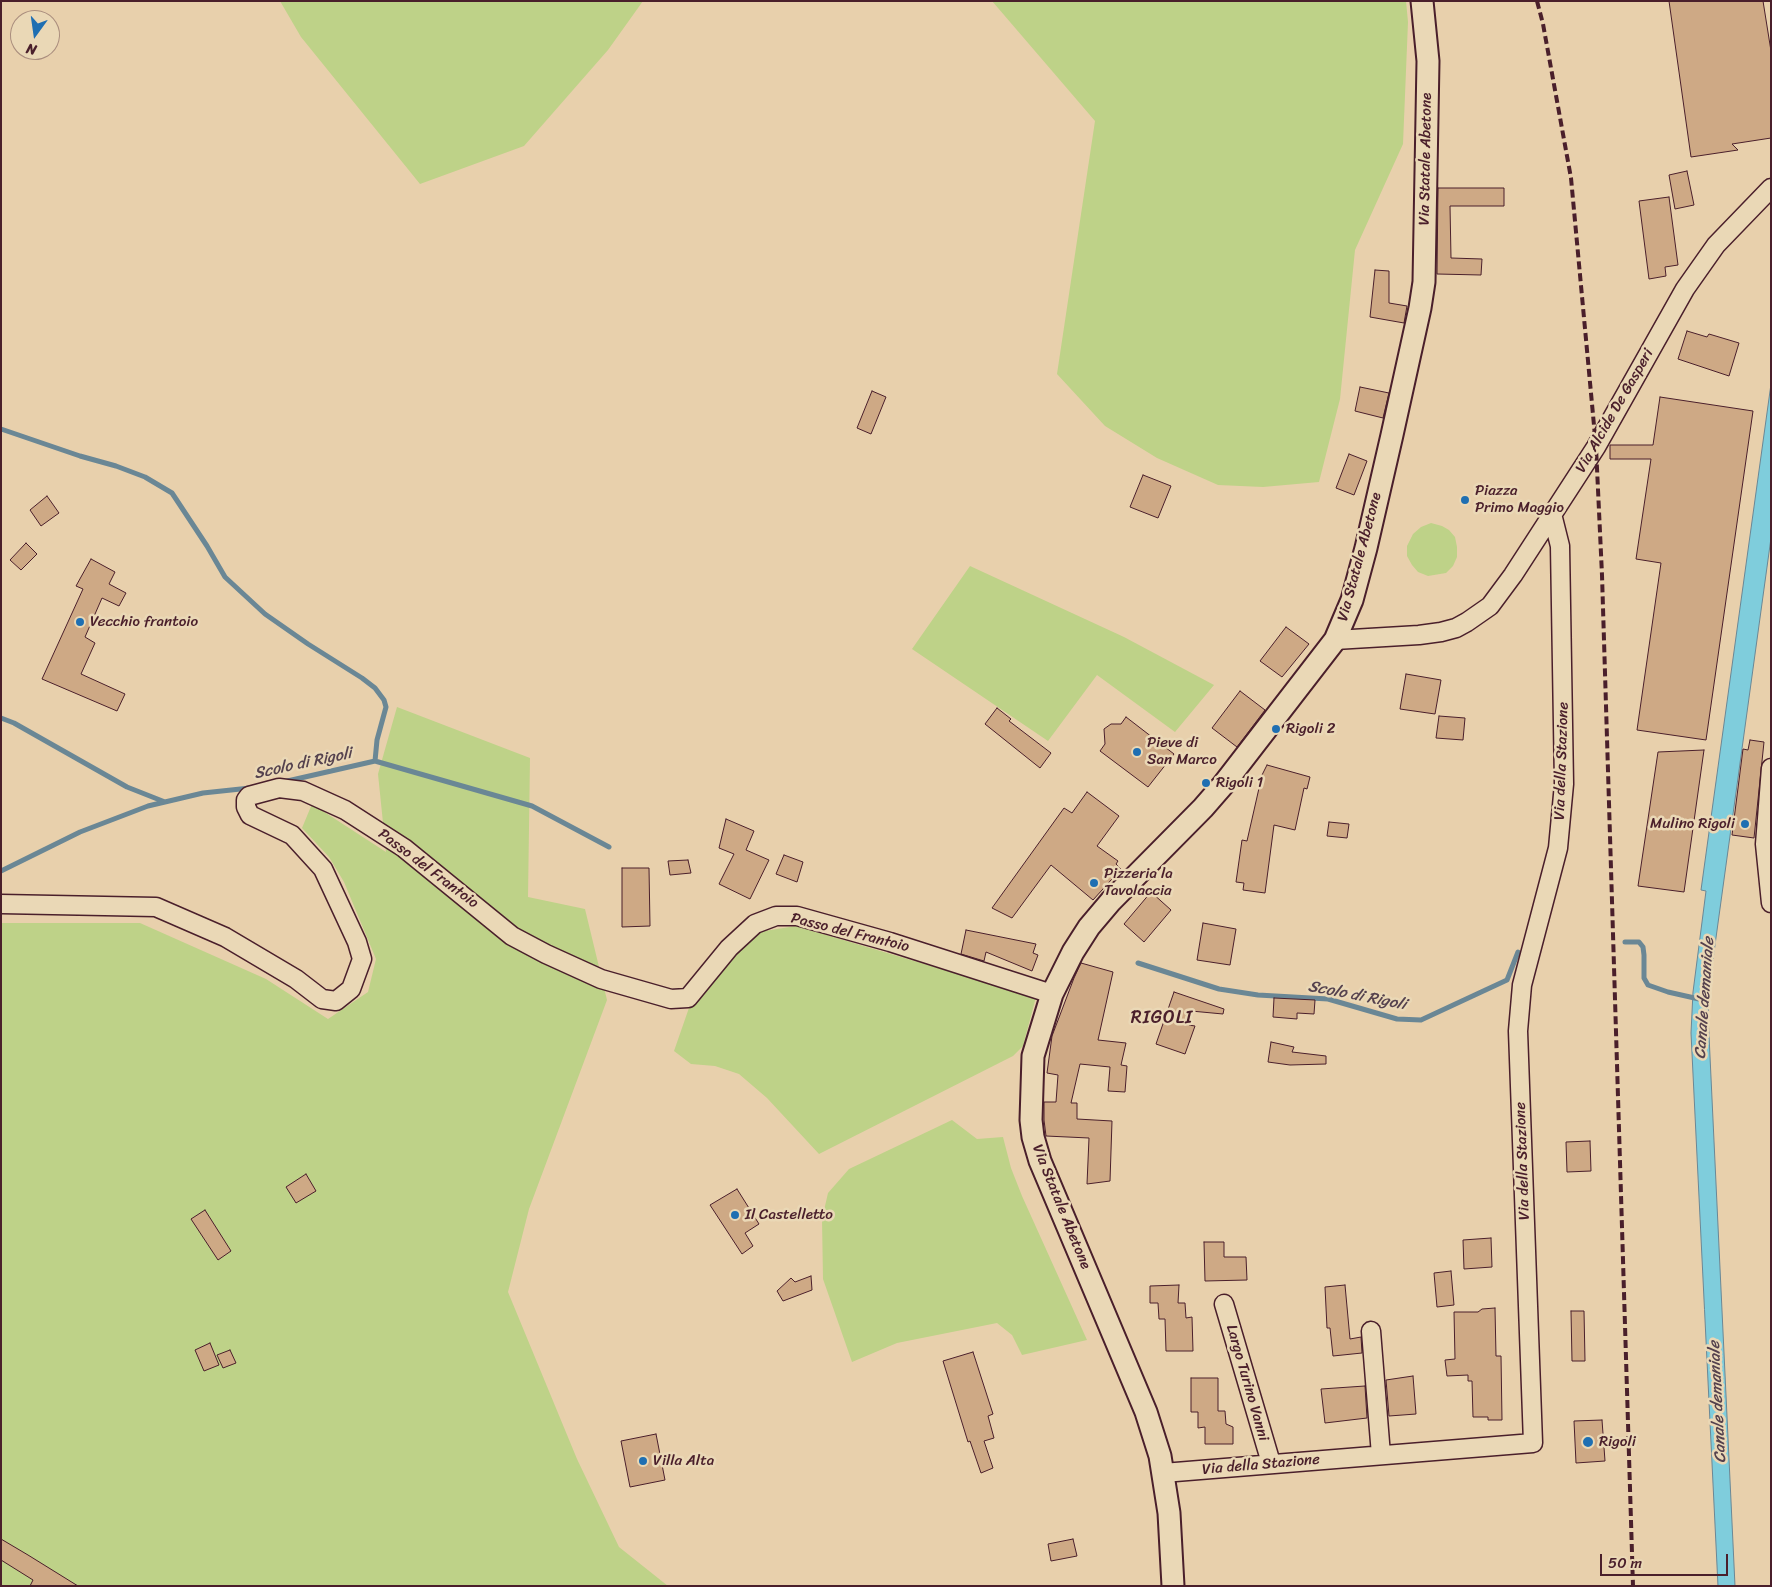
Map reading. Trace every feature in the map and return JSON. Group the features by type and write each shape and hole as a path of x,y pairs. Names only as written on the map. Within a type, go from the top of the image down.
{"main road":[{"name":"Via Statale Abetone","path":"1173,1586 1170,1529 1160,1456 1146,1412 1040,1162 1033,1136 1030,1096 1033,1056 1052,994 1073,952 1088,928 1111,901 1203,808 1223,785 1335,640 1352,600 1366,548 1420,308 1424,282 1428,61 1422,1"}],"street":[{"name":"Via Alcide De Gasperi","path":"1335,640 1426,634 1456,628 1490,606 1513,575 1596,448 1685,289 1716,245 1771,188"},
{"name":"Via della Stazione","path":"1163,1473 1533,1443 1518,1031 1522,985 1558,848 1564,784 1560,546 1552,514"},
{"path":"1771,768 1765,844 1771,903"},
{"name":"Passo del Frantoio","path":"1,904 156,907 225,936 296,979 322,999 336,1001 351,989 362,959 357,942 323,869 292,835 250,815 246,808 246,800 249,796 279,788 303,791 345,810 404,848 512,936 601,979 671,999 688,998 729,948 755,924 776,916 797,916 890,942 1052,994"},
{"name":"Largo Turino Vanni","path":"1224,1304 1271,1463"},
{"path":"1371,1331 1381,1455"}],"green space":[{"path":"280,1 643,1 608,50 524,146 420,184 301,37"},
{"path":"992,1 1406,1 1408,22 1403,144 1355,250 1340,399 1319,482 1263,487 1218,485 1157,458 1105,426 1057,374 1095,121"},
{"path":"1431,523 1449,530 1455,537 1457,557 1453,566 1446,573 1428,576 1418,572 1412,565 1407,556 1407,546 1413,534 1421,527"},
{"path":"970,566 1124,637 1214,685 1175,732 1097,675 1048,741 912,649"},
{"path":"397,707 530,758 528,897 585,909 607,1000 529,1209 508,1292 577,1459 619,1547 668,1586 1,1586 1,923 140,923 266,979 328,1019 368,992 376,959 344,882 329,857 302,828 312,804 386,852 378,774"},
{"path":"796,926 1036,997 1023,1046 1013,1056 819,1154 767,1098 739,1074 715,1066 691,1064 674,1051 690,1005 707,991 752,933"},
{"path":"952,1120 977,1139 1003,1137 1011,1168 1022,1196 1087,1340 1022,1355 1012,1335 997,1323 897,1343 852,1362 823,1279 822,1219 828,1193 849,1169"}],"water":[{"name":"Canale demaniale","path":"1771,384 1771,538 1711,974 1708,1014 1735,1586 1718,1586 1691,1033 1693,992 1706,891 1701,890"}],"building":[{"path":"1669,1 1763,1 1771,51 1771,138 1732,144 1738,150 1691,157"},
{"path":"1687,171 1694,205 1675,209 1669,175"},
{"path":"1438,188 1504,188 1504,206 1450,206 1451,258 1482,259 1481,275 1437,274"},
{"path":"1669,197 1678,265 1665,267 1666,276 1649,279 1639,201"},
{"path":"1375,270 1389,271 1389,303 1407,306 1404,323 1370,317"},
{"path":"1687,331 1707,337 1709,334 1739,343 1729,376 1678,359"},
{"path":"1360,387 1389,393 1383,418 1355,411"},
{"path":"872,391 886,397 871,434 857,428"},
{"path":"1660,397 1753,411 1706,740 1637,730 1661,563 1636,559 1651,459 1610,459 1610,445 1653,445"},
{"path":"1349,454 1367,461 1354,495 1336,488"},
{"path":"1143,475 1171,486 1158,518 1130,507"},
{"path":"47,496 59,513 41,526 30,510"},
{"path":"26,543 37,554 21,570 10,560"},
{"name":"Vecchio frantoio","path":"91,559 115,572 109,584 126,593 119,606 102,598 85,637 95,643 81,674 125,694 117,711 42,679 83,589 76,586"},
{"path":"1286,627 1309,644 1282,677 1260,661"},
{"path":"1406,674 1441,680 1435,714 1400,709"},
{"path":"1240,691 1265,710 1237,747 1212,728"},
{"path":"997,708 1011,719 1009,721 1051,753 1040,768 985,724"},
{"path":"1439,716 1465,718 1463,740 1436,738"},
{"name":"Pieve di San Marco","path":"1126,717 1174,754 1148,787 1100,751 1105,744 1104,729 1111,724 1121,724"},
{"path":"1750,740 1764,742 1754,838 1732,835 1743,749 1748,750"},
{"path":"1704,750 1684,892 1638,886 1658,752"},
{"path":"1267,765 1310,777 1307,789 1304,788 1295,830 1274,825 1265,893 1243,890 1244,883 1236,882 1242,840 1247,841 1262,775"},
{"path":"1087,792 1119,816 1097,846 1118,861 1116,864 1121,869 1093,900 1051,865 1012,918 992,908 1064,808 1072,813"},
{"path":"726,819 754,831 746,850 769,860 750,899 719,884 734,854 719,848"},
{"path":"1329,822 1349,824 1347,838 1327,836"},
{"path":"784,855 803,862 797,882 776,874"},
{"path":"688,860 691,873 670,875 668,861"},
{"path":"622,868 649,868 650,926 622,927"},
{"path":"1151,892 1171,910 1144,942 1124,924"},
{"path":"1203,923 1236,929 1230,965 1197,960"},
{"path":"966,930 1036,944 1033,953 1038,955 1032,971 986,952 984,961 961,954"},
{"path":"1081,963 1113,972 1098,1040 1126,1043 1121,1065 1127,1066 1125,1092 1108,1091 1110,1067 1080,1064 1071,1103 1077,1103 1077,1119 1112,1121 1110,1181 1087,1184 1089,1138 1046,1136 1044,1120 1044,1102 1056,1102 1058,1075 1047,1073 1052,1036"},
{"path":"1174,992 1224,1009 1223,1014 1191,1011 1189,1025 1195,1026 1185,1054 1156,1044"},
{"path":"1274,998 1315,1000 1314,1014 1297,1013 1297,1019 1273,1017"},
{"path":"1271,1042 1294,1047 1292,1052 1326,1056 1326,1064 1290,1065 1268,1062"},
{"path":"1590,1141 1591,1171 1567,1172 1566,1142"},
{"path":"306,1174 316,1191 296,1203 286,1187"},
{"name":"Il Castelletto","path":"737,1189 759,1224 745,1233 753,1246 742,1254 710,1205"},
{"path":"205,1210 231,1251 218,1260 191,1219"},
{"path":"1491,1238 1492,1267 1464,1269 1463,1240"},
{"path":"1204,1242 1224,1242 1224,1257 1246,1257 1247,1280 1205,1281"},
{"path":"1451,1271 1454,1305 1437,1307 1434,1273"},
{"path":"811,1276 812,1290 783,1301 777,1291 791,1278 795,1282"},
{"path":"1179,1285 1178,1303 1185,1303 1186,1318 1192,1317 1193,1351 1166,1351 1165,1319 1159,1319 1158,1303 1150,1303 1150,1286"},
{"path":"1345,1285 1350,1339 1361,1337 1362,1353 1333,1356 1330,1328 1327,1328 1325,1287"},
{"path":"1495,1308 1496,1356 1501,1356 1502,1420 1488,1420 1488,1417 1473,1417 1472,1381 1468,1381 1468,1375 1447,1376 1445,1360 1455,1359 1454,1312 1478,1312 1482,1309"},
{"path":"1571,1311 1584,1311 1585,1361 1572,1361"},
{"path":"210,1343 219,1365 204,1371 195,1350"},
{"path":"230,1350 236,1363 223,1368 217,1355"},
{"path":"973,1352 993,1414 988,1416 994,1438 984,1441 993,1468 981,1473 970,1441 968,1442 943,1361"},
{"path":"1413,1376 1416,1414 1389,1416 1386,1380"},
{"path":"1191,1378 1218,1378 1218,1411 1225,1411 1226,1424 1233,1427 1233,1444 1205,1444 1205,1427 1198,1428 1198,1412 1191,1412"},
{"path":"1365,1386 1367,1418 1325,1423 1321,1389"},
{"name":"Rigoli","path":"1602,1420 1605,1461 1576,1463 1574,1421"},
{"name":"Villa Alta","path":"656,1434 665,1480 630,1487 621,1441"},
{"path":"1,1539 78,1586 30,1586 33,1580 1,1560"},
{"path":"1073,1539 1077,1556 1051,1561 1048,1544"}],"waterway":[{"path":"1,429 80,456 116,466 145,477 172,493 225,577 265,614 375,688 384,700 386,707 377,740 375,761"},
{"path":"1,718 14,723 127,787 165,802"},
{"name":"Scolo di Rigoli","path":"283,782 375,761 532,806 609,847"},
{"name":"Scolo di Rigoli","path":"1,871 80,832 148,806 203,793 250,788"},
{"name":"Scolo di Rigoli","path":"1625,942 1639,942 1643,947 1644,978 1648,985 1699,999"},
{"name":"Scolo di Rigoli","path":"1138,963 1219,989 1258,995 1328,999 1397,1019 1421,1020 1507,980 1518,952"}],"railway":[{"path":"1537,1 1543,24 1571,178 1596,447 1602,575 1633,1586"}],"place":[{"name":"Piazza Primo Maggio","path":"1465,500"},
{"name":"Vecchio frantoio","path":"80,622"},
{"name":"Rigoli 2","path":"1276,729"},
{"name":"Pieve di San Marco","path":"1137,752"},
{"name":"Rigoli 1","path":"1206,783"},
{"name":"Mulino Rigoli","path":"1745,824"},
{"name":"Pizzeria la Tavolaccia","path":"1094,883"},
{"name":"Il Castelletto","path":"735,1215"},
{"name":"Rigoli","path":"1588,1442"},
{"name":"Villa Alta","path":"643,1461"}],"district":[{"name":"RIGOLI","path":"1162,1018"}]}
